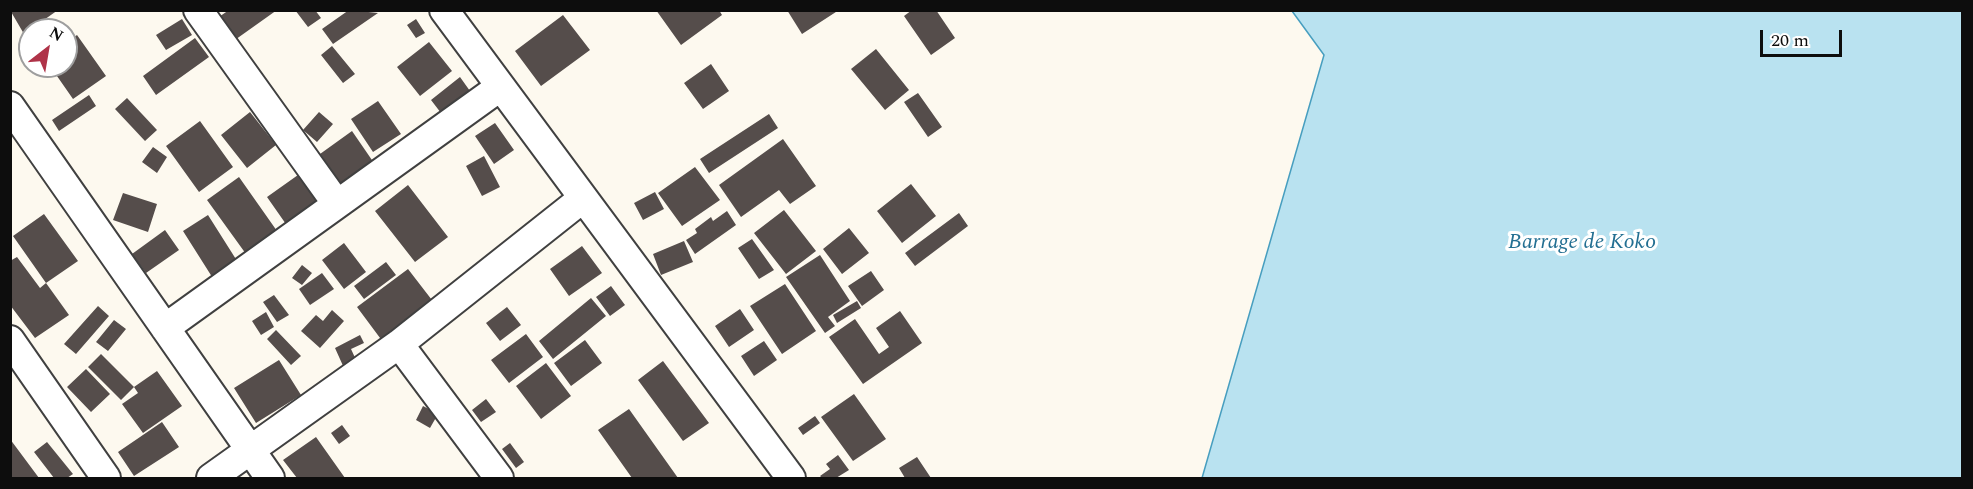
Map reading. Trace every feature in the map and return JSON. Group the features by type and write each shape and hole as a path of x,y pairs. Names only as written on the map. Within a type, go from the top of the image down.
{"street":[{"path":"198,10 337,204"},
{"path":"444,10 791,478"},
{"path":"165,328 501,87"},
{"path":"10,106 270,478"},
{"path":"211,478 399,344 582,199"},
{"path":"10,340 106,478"},
{"path":"399,344 499,478"}],"water":[{"name":"Barrage de Koko","path":"1292,11 1962,11 1962,478 1202,478 1324,55"}],"building":[{"path":"10,10 58,10 47,18 18,18 18,24"},
{"path":"229,10 277,10 232,42 216,19"},
{"path":"295,10 315,10 321,18 308,27"},
{"path":"349,10 378,13 333,44 322,29"},
{"path":"656,10 719,10 722,15 681,45"},
{"path":"787,10 839,10 802,34"},
{"path":"912,10 936,10 955,38 931,55 904,16"},
{"path":"563,15 590,50 541,86 515,51"},
{"path":"182,19 192,35 166,50 156,35"},
{"path":"416,19 425,33 416,38 407,25"},
{"path":"78,36 106,76 73,99 58,78 78,78"},
{"path":"195,38 209,57 156,95 143,76"},
{"path":"429,42 452,71 420,96 397,67"},
{"path":"332,46 355,74 343,83 321,55"},
{"path":"876,49 909,90 885,110 851,69"},
{"path":"711,64 729,91 703,109 684,83"},
{"path":"460,77 470,91 441,113 431,100"},
{"path":"918,93 942,127 928,137 904,102"},
{"path":"89,95 96,106 59,131 52,120"},
{"path":"127,98 157,130 145,141 115,109"},
{"path":"378,101 401,134 373,152 351,119"},
{"path":"250,112 276,145 247,168 221,135"},
{"path":"319,112 333,124 317,142 303,130"},
{"path":"769,114 778,128 709,173 700,159"},
{"path":"200,121 233,167 199,192 166,146"},
{"path":"495,123 514,150 494,164 475,136"},
{"path":"352,131 374,163 342,185 320,154"},
{"path":"783,139 816,186 790,204 779,190 741,217 719,185"},
{"path":"153,147 167,157 157,173 142,162"},
{"path":"484,156 500,187 482,196 466,166"},
{"path":"695,167 720,200 682,226 658,193"},
{"path":"298,175 319,204 288,227 267,197"},
{"path":"239,177 277,231 246,254 207,200"},
{"path":"911,184 936,216 902,243 877,211"},
{"path":"408,185 448,237 415,262 375,211"},
{"path":"655,192 664,209 643,220 634,203"},
{"path":"123,193 157,204 148,232 113,220"},
{"path":"784,210 816,251 786,274 754,233"},
{"path":"727,211 736,225 695,254 686,240 697,233 695,229 711,217 713,221"},
{"path":"959,213 968,226 915,266 905,253"},
{"path":"44,214 78,261 46,283 13,236"},
{"path":"208,215 239,264 214,280 183,231"},
{"path":"849,228 869,253 842,274 823,249"},
{"path":"165,230 179,250 146,273 132,254"},
{"path":"752,239 774,270 759,279 738,248"},
{"path":"684,241 693,262 661,275 653,254"},
{"path":"344,243 366,272 344,289 322,260"},
{"path":"582,246 602,273 569,296 550,269"},
{"path":"820,255 850,301 828,317 835,326 825,333 786,277"},
{"path":"17,257 40,288 46,283 69,315 35,338 10,305 10,261"},
{"path":"386,262 396,275 364,299 354,286"},
{"path":"302,265 312,273 302,285 292,278"},
{"path":"408,269 435,304 383,342 357,307"},
{"path":"871,271 884,290 862,306 848,286"},
{"path":"322,273 334,289 310,305 299,289"},
{"path":"785,284 816,331 782,354 750,306"},
{"path":"611,286 625,305 610,316 596,297"},
{"path":"274,295 289,315 277,322 263,302"},
{"path":"591,298 606,316 553,359 539,341"},
{"path":"857,301 861,308 837,323 833,315"},
{"path":"98,306 109,316 76,354 64,344"},
{"path":"507,307 521,325 500,341 486,323"},
{"path":"740,309 754,330 729,347 715,326"},
{"path":"332,310 344,321 320,348 301,331 316,315 323,321"},
{"path":"900,311 922,343 863,384 829,337 855,319 879,354 889,347 876,328"},
{"path":"266,312 274,327 261,335 252,321"},
{"path":"114,320 126,329 108,351 96,342"},
{"path":"276,330 301,356 291,365 267,339"},
{"path":"526,334 543,357 509,383 491,360"},
{"path":"360,335 364,343 351,349 357,362 344,368 335,348"},
{"path":"585,340 602,363 571,386 554,363"},
{"path":"764,341 777,360 754,376 741,356"},
{"path":"101,354 134,387 121,400 88,367"},
{"path":"279,360 301,395 256,423 234,388"},
{"path":"663,361 709,423 683,441 638,380"},
{"path":"546,363 571,396 541,419 516,386"},
{"path":"86,369 110,394 91,412 67,387"},
{"path":"157,371 182,406 143,433 122,404 138,393 134,387"},
{"path":"854,394 886,439 853,461 821,417"},
{"path":"486,399 496,412 481,422 472,410"},
{"path":"423,406 438,414 430,428 416,420"},
{"path":"629,409 678,478 632,478 598,430"},
{"path":"815,416 820,423 803,435 798,428"},
{"path":"162,422 179,447 134,476 118,452"},
{"path":"342,425 350,436 339,444 331,433"},
{"path":"316,437 345,478 297,478 283,460"},
{"path":"10,439 39,478 10,478"},
{"path":"47,442 73,474 67,478 54,478 34,452"},
{"path":"510,443 524,462 516,468 502,449"},
{"path":"838,455 849,470 836,478 822,478 820,476 830,469 826,464"},
{"path":"917,457 931,478 905,478 899,468"}]}
